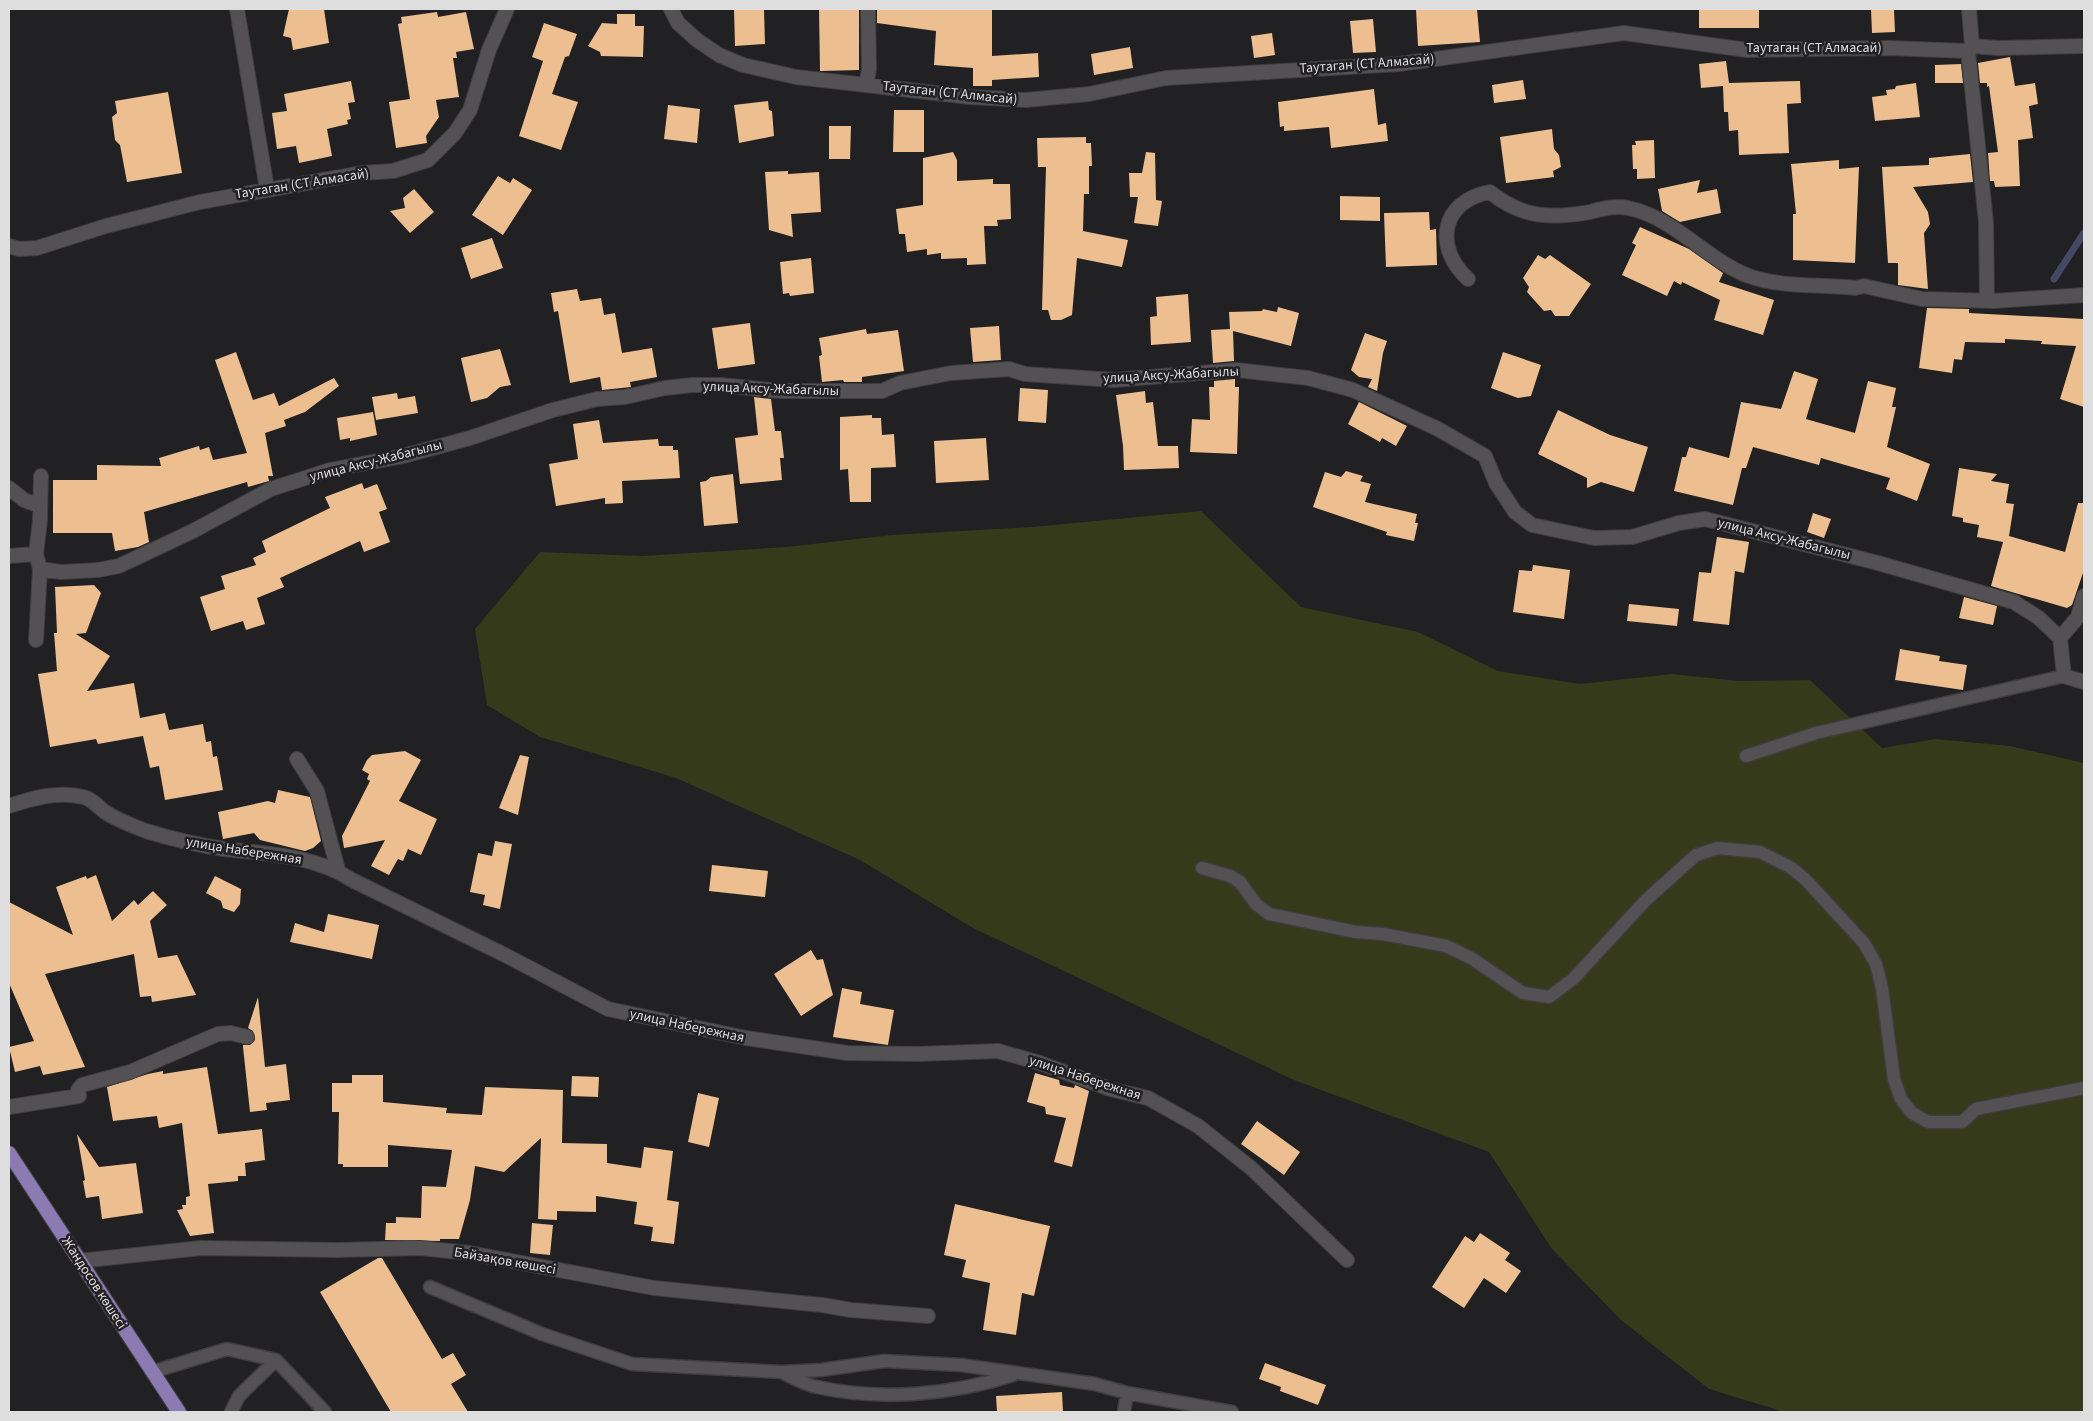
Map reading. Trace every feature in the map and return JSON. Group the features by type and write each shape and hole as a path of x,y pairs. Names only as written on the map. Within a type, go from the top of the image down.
{"main road":[{"name":"Жандосов көшесі","path":"9,1153 179,1412"}],"street":[{"path":"237,9 268,189"},
{"name":"Таутаган (СТ Алмасай)","path":"9,246 19,249 37,248 191,204 362,173 393,171 428,160 455,133 470,110 489,50 507,9"},
{"name":"Таутаган (СТ Алмасай)","path":"671,9 678,23 697,40 719,55 743,65 796,77 970,97 1026,100 1089,94 1166,78 1399,64 1624,32 1747,50 1970,49 2084,46"},
{"path":"866,85 869,68 868,9"},
{"path":"1969,9 1970,49 1986,222 1987,301"},
{"path":"1468,279 1455,264 1445,236 1449,222 1462,204 1476,195 1490,192 1521,212 1547,216 1564,217 1607,208 1626,207 1646,214 1664,224 1746,275 1771,282 1856,288 1864,286 1922,298 1987,301 2055,299 2084,295"},
{"name":"улица Аксу-Жабагылы","path":"40,569 61,572 98,570 119,566 193,531 241,503 271,489 330,470 403,456 487,434 553,410 598,399 625,397 665,388 720,385 780,391 882,391 900,383 951,373 1009,368 1025,374 1114,380 1237,370 1308,378 1353,390 1438,429 1485,456 1496,483 1515,512 1532,525 1594,538 1632,537 1679,523 1705,519 1721,522 1878,563 2014,602 2039,618 2060,638"},
{"path":"36,640 40,569 36,554 41,476"},
{"path":"9,488 24,500 40,506"},
{"path":"9,556 36,554"},
{"path":"2084,596 2078,617 2060,638 2064,676 2084,682"},
{"path":"297,759 316,791 338,870"},
{"name":"улица Набережная","path":"9,806 40,796 85,797 106,813 144,830 174,840 278,854 338,870 352,880 505,955 608,1009 746,1038 847,1053 918,1054 998,1050 1110,1089 1148,1098 1198,1126 1251,1168 1347,1260"},
{"path":"9,1107 79,1096 78,1090 82,1085 130,1072 218,1034 231,1033 247,1037"},
{"name":"Байзақов көшесі","path":"79,1261 202,1248 337,1250 420,1248 469,1253 654,1288 822,1304 852,1310 928,1316"}],"lane":[{"path":"1746,756 1816,733 2064,676"},
{"path":"1202,868 1230,876 1240,882 1256,904 1269,914 1356,932 1383,934 1446,946 1471,958 1523,994 1549,997 1573,979 1646,900 1696,854 1718,848 1760,852 1790,867 1805,879 1864,943 1876,964 1882,988 1894,1079 1901,1099 1912,1113 1928,1122 1962,1122 1976,1109 2084,1088"},
{"path":"430,1288 542,1334 632,1364 780,1372 822,1370 884,1361 961,1365 1094,1384 1127,1393 1232,1412"},
{"path":"152,1372 227,1349 276,1360 325,1412"},
{"path":"231,1412 239,1396 276,1360"},
{"path":"780,1372 816,1387 880,1394 916,1394 955,1390 1016,1374"},
{"path":"1124,1412 1127,1393"}],"green space":[{"path":"1201,511 1301,607 1418,632 1498,671 1580,684 1672,674 1739,681 1810,680 1882,748 1936,739 2010,746 2084,763 2084,1412 1784,1412 1709,1389 1621,1320 1552,1249 1489,1152 1294,1080 973,928 860,860 676,778 540,737 487,705 475,629 540,552 642,556 786,547 892,535 1032,527"}],"building":[{"path":"289,9 324,9 329,43 293,50 291,38 283,36"},
{"path":"734,9 764,9 765,44 735,46"},
{"path":"819,9 859,9 859,70 820,71"},
{"path":"877,9 992,9 992,56 1038,53 1039,77 992,80 992,86 973,86 973,68 934,65 936,31 877,23"},
{"path":"1416,9 1477,9 1480,42 1418,46"},
{"path":"1699,9 1759,9 1759,28 1699,28"},
{"path":"1871,9 1894,9 1895,32 1872,33"},
{"path":"437,12 438,17 466,12 474,49 456,52 457,58 453,58 459,97 436,100 439,117 426,136 427,143 396,148 389,102 410,99 398,24 402,23 401,17"},
{"path":"617,14 635,14 635,26 644,26 643,57 601,56 600,52 588,46 602,23 617,24"},
{"path":"1373,19 1376,52 1353,53 1350,21"},
{"path":"544,23 577,34 569,56 565,57 552,94 578,102 561,150 519,136 543,61 532,57"},
{"path":"1272,33 1275,55 1254,58 1251,36"},
{"path":"1130,47 1133,68 1094,75 1091,54"},
{"path":"2010,57 2015,86 2035,83 2038,104 2029,106 2033,138 2018,140 2020,186 1995,187 1994,181 1990,181 1988,153 1998,152 1989,86 1987,87 1987,83 1980,83 1978,63"},
{"path":"1726,61 1729,83 1800,81 1801,103 1787,104 1789,153 1739,155 1738,130 1729,131 1728,112 1724,112 1723,86 1701,88 1699,64"},
{"path":"1961,64 1963,83 1935,83 1935,65"},
{"path":"1523,80 1526,99 1494,103 1492,85"},
{"path":"351,81 355,102 348,103 351,119 347,120 348,124 327,129 332,156 299,163 296,146 277,149 272,113 287,111 284,94"},
{"path":"1916,83 1920,117 1875,121 1872,97 1887,95 1886,90 1895,89 1896,86"},
{"path":"1374,89 1378,125 1386,123 1388,141 1331,148 1329,127 1284,131 1284,126 1280,127 1278,102"},
{"path":"168,92 182,173 127,182 120,145 115,140 112,117 117,113 115,101"},
{"path":"768,101 769,110 772,111 774,136 739,143 734,105"},
{"path":"668,105 700,109 697,143 664,139"},
{"path":"894,110 924,110 924,152 893,152"},
{"path":"829,126 851,126 850,159 829,159"},
{"path":"1552,129 1554,149 1559,155 1561,167 1553,171 1554,177 1506,183 1500,137"},
{"path":"1086,137 1086,143 1091,143 1092,166 1089,166 1089,194 1084,194 1083,231 1128,240 1122,267 1077,258 1072,315 1061,320 1051,320 1048,310 1042,310 1046,167 1038,167 1037,138"},
{"path":"1654,140 1655,178 1637,179 1637,169 1633,169 1632,145 1636,145 1635,141"},
{"path":"953,152 957,160 957,181 993,179 993,184 1010,184 1011,219 997,220 998,226 984,226 986,264 967,265 967,258 941,259 941,253 927,255 927,249 907,252 905,234 899,234 896,209 923,205 923,158"},
{"path":"1146,152 1155,153 1156,200 1162,201 1158,226 1134,223 1138,197 1130,197 1129,173 1142,173"},
{"path":"1970,154 1973,182 1913,187 1928,212 1930,224 1924,233 1928,289 1898,285 1898,263 1888,263 1882,167 1929,165 1929,158"},
{"path":"1839,160 1839,169 1859,167 1855,263 1793,260 1793,214 1796,214 1791,164"},
{"path":"788,171 788,174 819,172 821,212 791,214 793,237 769,230 765,172"},
{"path":"498,176 510,183 513,178 532,190 503,235 472,215"},
{"path":"1700,180 1697,193 1717,189 1721,213 1680,222 1662,211 1658,189"},
{"path":"414,189 434,212 410,233 390,211 405,208 403,198"},
{"path":"1340,196 1380,197 1380,221 1340,220"},
{"path":"1429,212 1430,230 1436,229 1437,265 1386,267 1384,213"},
{"path":"1640,227 1689,249 1723,273 1719,282 1774,300 1763,335 1714,320 1720,300 1682,282 1681,285 1674,281 1667,296 1622,275 1636,245 1632,243"},
{"path":"492,238 503,268 471,279 461,248"},
{"path":"1538,255 1545,259 1550,255 1591,284 1569,316 1555,316 1551,310 1544,311 1527,292 1529,287 1523,278"},
{"path":"811,258 814,293 790,296 789,293 783,294 780,262"},
{"path":"577,289 580,301 601,298 604,315 615,313 622,353 652,348 657,377 630,382 631,387 602,390 600,377 570,383 558,311 554,312 551,293"},
{"path":"1188,294 1191,342 1151,345 1150,317 1157,316 1156,297"},
{"path":"1278,307 1299,313 1291,346 1233,331 1234,361 1213,363 1211,330 1230,329 1229,312 1262,311 1263,309 1277,312"},
{"path":"1927,308 1969,309 1969,313 2084,319 2084,407 2060,399 2076,346 2041,344 2042,341 2005,339 2005,343 1965,342 1962,360 1954,359 1952,373 1919,368"},
{"path":"750,323 755,364 718,369 712,328"},
{"path":"999,326 1001,360 973,362 970,328"},
{"path":"866,329 867,334 898,330 904,371 862,377 862,382 844,382 843,380 822,382 819,356 822,355 819,338"},
{"path":"1365,333 1387,341 1383,353 1377,391 1368,387 1372,379 1359,377 1351,370"},
{"path":"500,349 511,385 500,387 487,398 471,402 461,358"},
{"path":"236,352 253,400 274,393 279,406 334,378 339,386 305,412 284,420 286,426 265,433 273,476 268,476 269,481 248,487 247,482 144,512 149,542 138,547 115,551 112,533 53,533 53,480 97,480 97,465 161,466 159,458 199,446 200,450 209,447 213,460 247,453 215,360"},
{"path":"1503,352 1541,365 1531,396 1518,398 1491,388"},
{"path":"1794,371 1818,379 1806,419 1855,433 1868,381 1896,388 1892,407 1896,407 1887,447 1930,464 1917,501 1886,489 1890,478 1821,458 1819,465 1753,447 1746,468 1742,468 1733,505 1674,491 1682,457 1686,457 1689,447 1729,458 1741,402 1781,409"},
{"path":"1235,379 1235,387 1239,387 1237,454 1190,452 1192,419 1210,420 1209,387 1214,387 1214,381"},
{"path":"1020,388 1048,390 1046,423 1018,421"},
{"path":"1145,391 1146,403 1153,402 1158,446 1178,446 1179,468 1124,470 1123,446 1116,395"},
{"path":"397,393 398,399 415,396 418,413 376,420 372,397"},
{"path":"754,397 771,399 775,431 781,431 784,458 780,458 782,480 740,484 735,438 758,435"},
{"path":"1359,402 1407,426 1396,446 1382,438 1380,442 1348,424"},
{"path":"1558,410 1610,435 1648,447 1634,492 1601,482 1587,488 1587,478 1538,454"},
{"path":"373,412 377,435 350,441 350,438 340,440 337,418"},
{"path":"872,415 872,418 881,418 882,435 894,434 896,467 871,468 871,502 850,502 848,469 840,470 840,417"},
{"path":"599,420 603,443 658,439 659,446 673,446 673,450 678,450 680,478 622,481 623,503 605,504 605,498 556,506 549,464 578,459 573,424"},
{"path":"986,438 989,480 936,483 934,441"},
{"path":"1959,468 1997,474 1991,481 2009,484 2006,503 2014,504 2009,536 2065,552 2078,503 2084,503 2084,570 2072,605 2067,608 1991,586 2003,542 1977,537 1979,525 1963,522 1963,518 1952,516"},
{"path":"1346,471 1363,476 1360,481 1371,484 1365,502 1417,514 1415,523 1418,523 1414,541 1386,535 1387,532 1313,507 1325,472 1341,477"},
{"path":"733,474 738,523 704,526 700,482 706,481 711,477"},
{"path":"362,483 364,489 377,484 387,509 379,512 390,542 364,552 360,541 280,578 284,587 257,598 265,624 246,630 243,621 211,631 200,597 225,589 221,576 256,565 253,558 266,552 262,541 330,508 325,497"},
{"path":"1813,513 1831,519 1824,538 1807,532"},
{"path":"1717,537 1749,542 1744,573 1735,571 1729,625 1693,621 1699,572 1711,573"},
{"path":"1533,565 1570,570 1564,619 1513,612 1519,570 1532,571"},
{"path":"94,585 101,593 86,633 76,634 110,656 87,691 134,683 140,718 165,713 169,730 203,724 206,742 211,741 213,757 217,756 223,790 165,800 159,766 150,768 143,736 98,744 96,739 50,747 38,674 57,671 54,633 57,633 55,587"},
{"path":"1964,597 1997,606 1993,625 1959,618"},
{"path":"1629,604 1679,609 1677,626 1627,621"},
{"path":"1900,649 1940,656 1939,661 1967,665 1963,690 1895,680"},
{"path":"405,751 421,760 399,801 437,819 421,855 408,849 403,861 398,859 389,875 371,866 385,840 344,848 342,836 370,781 367,779 369,774 362,770 367,760 372,755"},
{"path":"520,755 529,757 518,815 499,808"},
{"path":"278,790 310,797 321,841 313,848 305,851 260,840 254,833 223,839 218,812 268,801 275,803"},
{"path":"495,841 512,844 500,909 483,905 485,895 470,892 478,853 492,856"},
{"path":"712,865 768,871 765,897 709,891"},
{"path":"96,875 112,921 134,900 138,905 153,891 167,905 150,921 158,958 177,955 196,995 152,1002 151,996 140,997 134,954 45,974 85,1067 43,1075 40,1066 15,1072 9,1047 34,1041 9,983 9,902 73,935 56,887 86,876 87,879"},
{"path":"215,876 241,889 240,904 234,912 223,908 221,901 206,893"},
{"path":"328,914 379,925 372,959 290,942 295,923 324,932"},
{"path":"811,950 817,960 823,959 833,995 801,1016 774,974"},
{"path":"842,988 862,992 860,1004 894,1010 888,1045 833,1037"},
{"path":"258,997 265,1067 286,1064 290,1100 266,1103 267,1110 250,1112 243,1045 250,1045 255,1040 253,1031 248,1028"},
{"path":"207,1067 218,1134 262,1129 265,1160 245,1163 246,1176 238,1176 238,1181 208,1184 214,1233 190,1236 177,1210 183,1209 182,1205 186,1205 186,1197 190,1196 182,1123 159,1128 157,1116 113,1121 107,1087 163,1071 163,1074"},
{"path":"1035,1073 1059,1080 1060,1085 1074,1088 1075,1085 1089,1091 1072,1167 1054,1162 1066,1118 1046,1114 1045,1107 1027,1102"},
{"path":"352,1075 383,1075 383,1102 447,1108 446,1113 482,1115 485,1087 563,1090 562,1143 607,1144 607,1163 641,1168 644,1147 673,1151 667,1200 679,1202 674,1244 651,1241 653,1227 634,1224 637,1202 596,1196 596,1212 557,1211 557,1220 538,1219 541,1138 504,1172 475,1166 470,1200 459,1239 440,1239 440,1241 385,1240 386,1223 396,1223 396,1217 421,1218 422,1186 446,1187 452,1150 388,1145 388,1167 343,1167 343,1164 338,1164 339,1112 332,1112 332,1083 352,1083"},
{"path":"572,1076 599,1077 598,1097 571,1096"},
{"path":"698,1093 719,1098 709,1147 688,1142"},
{"path":"1257,1121 1300,1152 1284,1175 1241,1144"},
{"path":"77,1134 99,1167 136,1163 143,1213 102,1219 99,1196 86,1198 83,1181 85,1180"},
{"path":"955,1204 1050,1226 1034,1296 1022,1293 1016,1335 983,1330 990,1283 962,1277 966,1260 944,1255"},
{"path":"532,1223 553,1225 550,1255 530,1253"},
{"path":"1480,1233 1510,1253 1505,1260 1521,1271 1506,1293 1484,1278 1464,1308 1432,1287 1465,1236 1474,1242"},
{"path":"378,1258 382,1258 442,1359 453,1353 466,1375 451,1384 468,1412 391,1412 320,1292"},
{"path":"1265,1363 1326,1385 1318,1405 1280,1391 1281,1387 1259,1379"},
{"path":"1062,1392 1063,1412 997,1412 996,1396"}],"waterway":[{"path":"2054,279 2084,233"}]}
